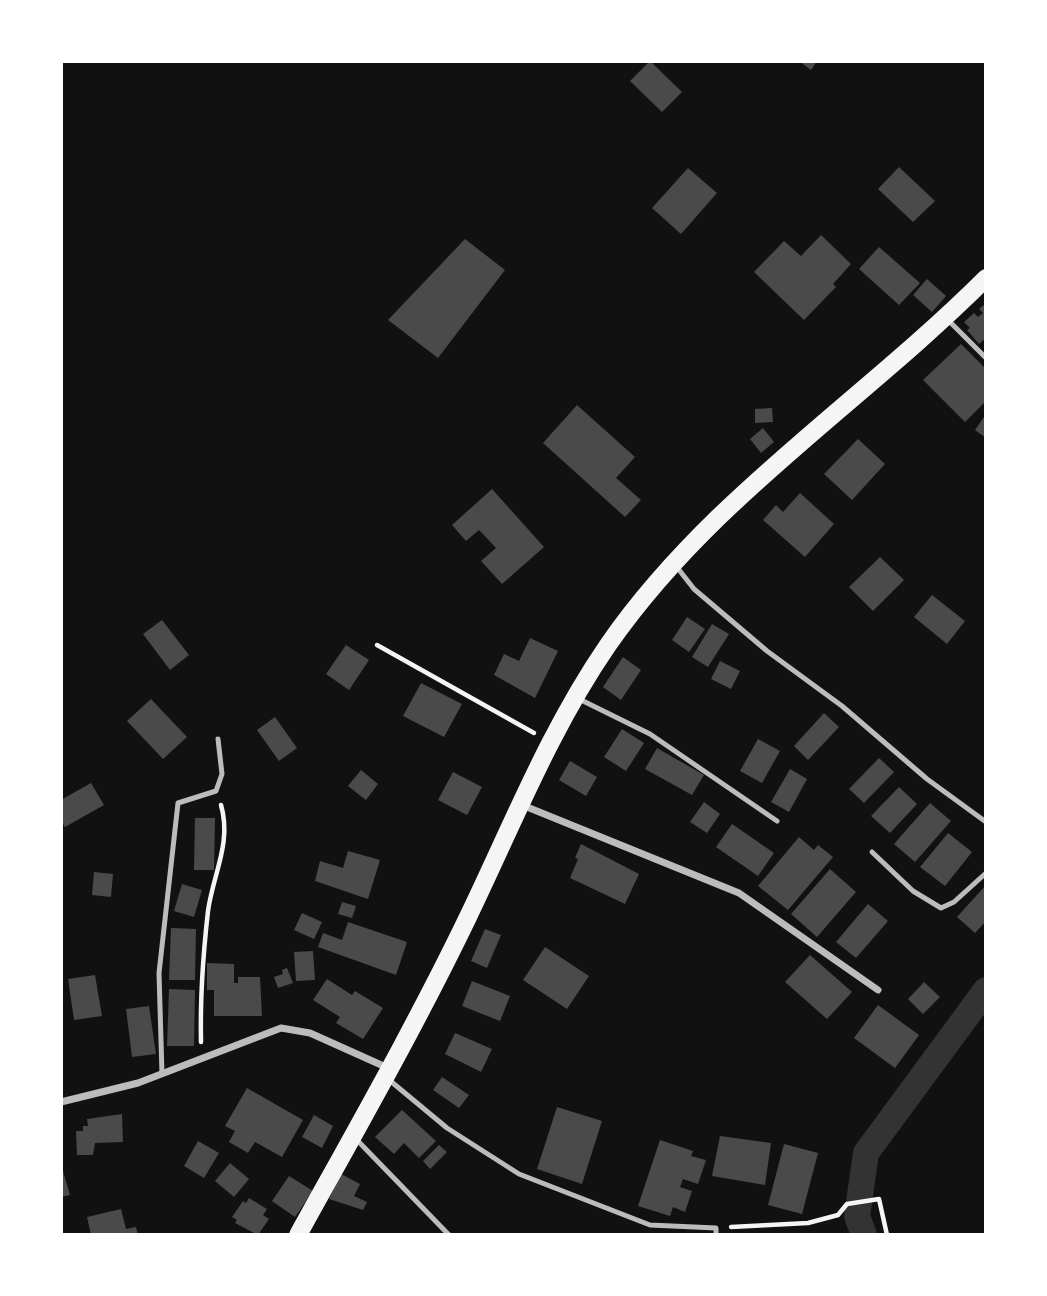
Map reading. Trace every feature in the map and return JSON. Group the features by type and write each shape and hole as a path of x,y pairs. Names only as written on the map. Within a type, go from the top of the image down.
{"main road":[{"path":"299,1235 467,920 551,742 608,645 674,564 768,469 986,278"}],"street":[{"path":"521,804 739,893 878,990"},
{"path":"61,1102 162,1074 281,1028 310,1033 387,1072"}],"lane":[{"path":"944,316 986,358"},
{"path":"674,564 695,589 767,651 842,706 928,779 986,822"},
{"path":"577,698 650,734 777,821"},
{"path":"162,1074 159,973 178,803 216,791 222,774 218,739"},
{"path":"872,852 913,891 941,908 954,902 986,873"},
{"path":"387,1072 447,1128 519,1174 650,1225 716,1232"},
{"path":"353,1136 449,1235"}],"path":[{"path":"377,645 551,742"},
{"path":"202,1058 200,994 209,908 225,838 222,809 216,791"},
{"path":"716,1232 808,1223 838,1214 847,1205 879,1199 887,1235"}],"building":[{"path":"650,61 682,92 662,112 630,81"},
{"path":"799,61 817,61 811,70"},
{"path":"899,167 935,201 913,222 878,189"},
{"path":"688,168 717,193 681,234 652,208"},
{"path":"821,235 851,264 833,284 836,287 804,320 754,272 784,241 801,256"},
{"path":"465,239 505,270 438,358 388,320"},
{"path":"879,247 920,283 899,305 859,269"},
{"path":"927,279 946,296 932,312 913,295"},
{"path":"986,303 986,338 979,344 964,322 974,313 978,317 983,313 979,309"},
{"path":"961,344 986,369 986,401 965,422 923,380"},
{"path":"577,405 635,457 616,478 641,500 625,517 543,443"},
{"path":"772,408 773,422 755,423 755,409"},
{"path":"986,414 986,438 975,430"},
{"path":"763,428 774,442 761,453 750,439"},
{"path":"858,439 885,464 852,500 824,474"},
{"path":"492,489 544,547 502,584 481,561 496,548 479,530 466,541 452,525"},
{"path":"800,493 834,524 805,557 763,520 776,505 783,512"},
{"path":"880,557 904,580 873,611 849,587"},
{"path":"932,595 965,621 947,644 914,617"},
{"path":"687,617 705,629 689,652 672,640"},
{"path":"162,620 189,655 170,670 143,634"},
{"path":"712,624 729,634 708,667 692,657"},
{"path":"530,638 558,651 535,698 494,675 504,654 519,661"},
{"path":"346,645 369,660 349,690 326,674"},
{"path":"623,657 641,670 621,700 603,687"},
{"path":"720,661 740,671 731,689 711,679"},
{"path":"421,683 462,704 444,737 403,716"},
{"path":"151,699 187,737 163,759 127,721"},
{"path":"824,713 839,727 808,760 794,746"},
{"path":"275,717 297,748 279,761 257,730"},
{"path":"622,729 644,743 626,771 604,757"},
{"path":"758,739 780,751 762,783 740,771"},
{"path":"657,748 704,775 692,795 645,769"},
{"path":"879,758 894,772 864,803 849,789"},
{"path":"570,761 597,777 586,796 559,780"},
{"path":"790,769 807,779 789,812 771,802"},
{"path":"361,770 378,784 366,800 348,786"},
{"path":"453,772 482,787 467,815 438,800"},
{"path":"91,783 104,805 65,827 61,821 61,800"},
{"path":"899,787 917,804 890,833 871,816"},
{"path":"704,802 720,814 707,833 690,822"},
{"path":"930,803 951,821 915,862 894,844"},
{"path":"195,818 215,818 214,870 194,870"},
{"path":"732,824 774,853 758,876 716,847"},
{"path":"948,833 972,852 945,886 920,867"},
{"path":"799,837 814,850 818,845 833,857 788,910 758,886"},
{"path":"581,844 639,874 625,904 570,878"},
{"path":"348,851 380,860 368,899 315,881 320,861 343,868"},
{"path":"830,869 856,892 817,937 791,914"},
{"path":"94,872 113,874 111,897 92,895"},
{"path":"182,884 202,890 194,917 174,911"},
{"path":"986,885 986,921 975,933 957,917"},
{"path":"342,902 356,906 352,918 338,914"},
{"path":"868,904 888,921 856,958 836,942"},
{"path":"302,913 322,922 314,939 294,930"},
{"path":"348,922 407,942 396,975 318,947 323,933 342,940"},
{"path":"171,928 196,929 195,980 169,980"},
{"path":"485,929 501,935 487,968 471,961"},
{"path":"545,947 589,976 567,1009 523,980"},
{"path":"313,951 315,980 296,981 294,952"},
{"path":"810,955 852,992 827,1019 785,982"},
{"path":"207,963 234,964 234,983 238,983 238,977 260,977 262,1016 214,1016 214,990 207,990"},
{"path":"287,968 293,983 278,988 274,977 283,974 282,970"},
{"path":"95,975 102,1016 74,1020 68,979"},
{"path":"327,979 352,995 355,991 383,1008 363,1039 336,1023 340,1017 313,1000"},
{"path":"472,981 510,996 500,1021 462,1006"},
{"path":"924,982 940,997 923,1014 908,999"},
{"path":"169,989 195,990 194,1046 167,1046"},
{"path":"878,1005 919,1035 895,1068 854,1038"},
{"path":"149,1006 156,1054 132,1057 126,1009"},
{"path":"455,1033 492,1049 481,1072 445,1054"},
{"path":"442,1077 469,1095 459,1108 433,1090"},
{"path":"247,1088 303,1120 282,1157 255,1142 248,1153 229,1142 235,1131 225,1126"},
{"path":"557,1107 602,1121 582,1184 537,1169"},
{"path":"402,1110 436,1141 419,1158 404,1143 394,1154 375,1137"},
{"path":"122,1114 123,1142 95,1143 93,1155 77,1155 76,1131 83,1131 83,1126 88,1126 87,1119"},
{"path":"314,1115 333,1126 322,1148 302,1137"},
{"path":"720,1136 771,1143 765,1185 712,1176"},
{"path":"660,1140 693,1151 691,1156 706,1160 698,1184 683,1179 680,1187 692,1191 685,1212 673,1207 670,1216 638,1206"},
{"path":"198,1141 219,1153 204,1178 184,1166"},
{"path":"784,1144 818,1153 802,1214 768,1205"},
{"path":"439,1145 447,1152 430,1169 423,1161"},
{"path":"230,1163 249,1179 234,1197 215,1181"},
{"path":"61,1164 70,1195 61,1197"},
{"path":"341,1174 360,1184 354,1196 367,1202 363,1210 329,1199"},
{"path":"289,1176 313,1191 295,1217 272,1201"},
{"path":"249,1198 267,1209 263,1215 269,1219 258,1235 235,1223 237,1220 232,1217 243,1201 246,1203"},
{"path":"121,1209 126,1229 136,1227 138,1235 91,1235 87,1217"}],"waterway":[{"path":"864,1235 857,1216 866,1153 986,990"}]}
